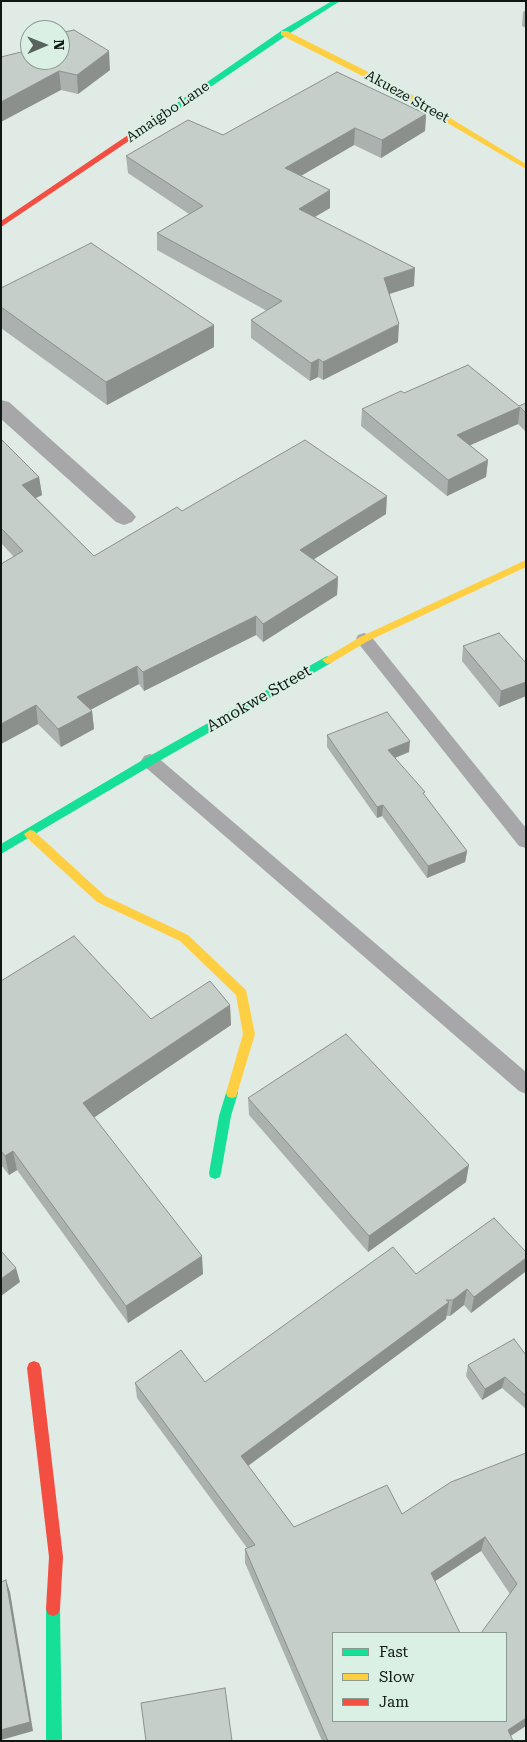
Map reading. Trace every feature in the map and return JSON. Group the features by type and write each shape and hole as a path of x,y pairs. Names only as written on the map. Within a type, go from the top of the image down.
{"street":[{"name":"Amaigbo Lane","path":"1,225 284,33 337,1"},
{"name":"Akueze Street","path":"284,33 401,92 526,167"},
{"path":"1,408 124,517"},
{"name":"Amokwe Street","path":"1,850 150,761 364,639 526,563"},
{"path":"30,834 101,899 184,938 242,992 249,1034 225,1116 214,1173"},
{"path":"34,1368 56,1557 53,1603 54,1741"}],"lane":[{"path":"364,639 526,841"},
{"path":"150,761 526,1085"}],"building":[{"path":"74,30 109,51 77,75 59,71 1,102 1,57 20,52 20,70 70,70 70,31"},
{"path":"337,72 426,114 382,140 355,128 285,168 330,190 299,209 415,268 384,278 399,324 323,362 319,359 311,363 251,320 282,301 157,233 203,206 126,156 188,120 223,135"},
{"path":"91,243 214,325 106,382 1,307 1,288"},
{"path":"468,365 519,406 526,403 526,413 520,407 457,435 488,460 448,480 362,409 401,391 404,393"},
{"path":"1,439 39,477 22,485 94,556 177,507 182,511 305,440 387,496 300,550 338,577 263,624 256,616 143,672 137,666 77,697 92,711 58,729 36,705 1,724 1,564 23,551 1,528"},
{"path":"499,633 526,663 526,682 501,691 463,646"},
{"path":"387,712 410,741 388,750 425,792 423,793 467,851 428,866 383,805 377,807 327,735"},
{"path":"74,936 151,1019 210,981 230,1005 83,1103 202,1256 126,1306 13,1151 5,1156 1,1151 1,981"},
{"path":"346,1034 469,1165 369,1236 248,1098"},
{"path":"494,1218 526,1252 526,1258 474,1297 467,1289 453,1300 446,1300 449,1302 241,1456 294,1527 387,1485 402,1514 451,1482 526,1453 526,1718 508,1730 513,1741 328,1741 245,1549 255,1545 135,1383 181,1350 205,1382 393,1247 416,1274","holes":["485,1537 517,1584 482,1632 507,1632 507,1722 332,1722 332,1632 460,1632 431,1573"]},
{"path":"1,1251 16,1268 1,1279"},
{"path":"514,1339 526,1355 526,1396 505,1377 485,1389 468,1365"},
{"path":"6,1580 30,1722 1,1730 1,1582"},
{"path":"225,1688 232,1741 146,1741 141,1703"}],"traffic: fast":[{"path":"162,116 284,33 337,1"},
{"path":"1,850 150,761 327,660"},
{"path":"215,1173 225,1116 232,1093"},
{"path":"53,1609 54,1741"}],"traffic: slow":[{"path":"284,33 401,92 526,167"},
{"path":"327,660 364,639 526,563"},
{"path":"30,834 101,899 184,938 242,993 249,1034 232,1093"}],"traffic: jam":[{"path":"1,225 162,116"},
{"path":"34,1368 56,1557 53,1609"}]}
